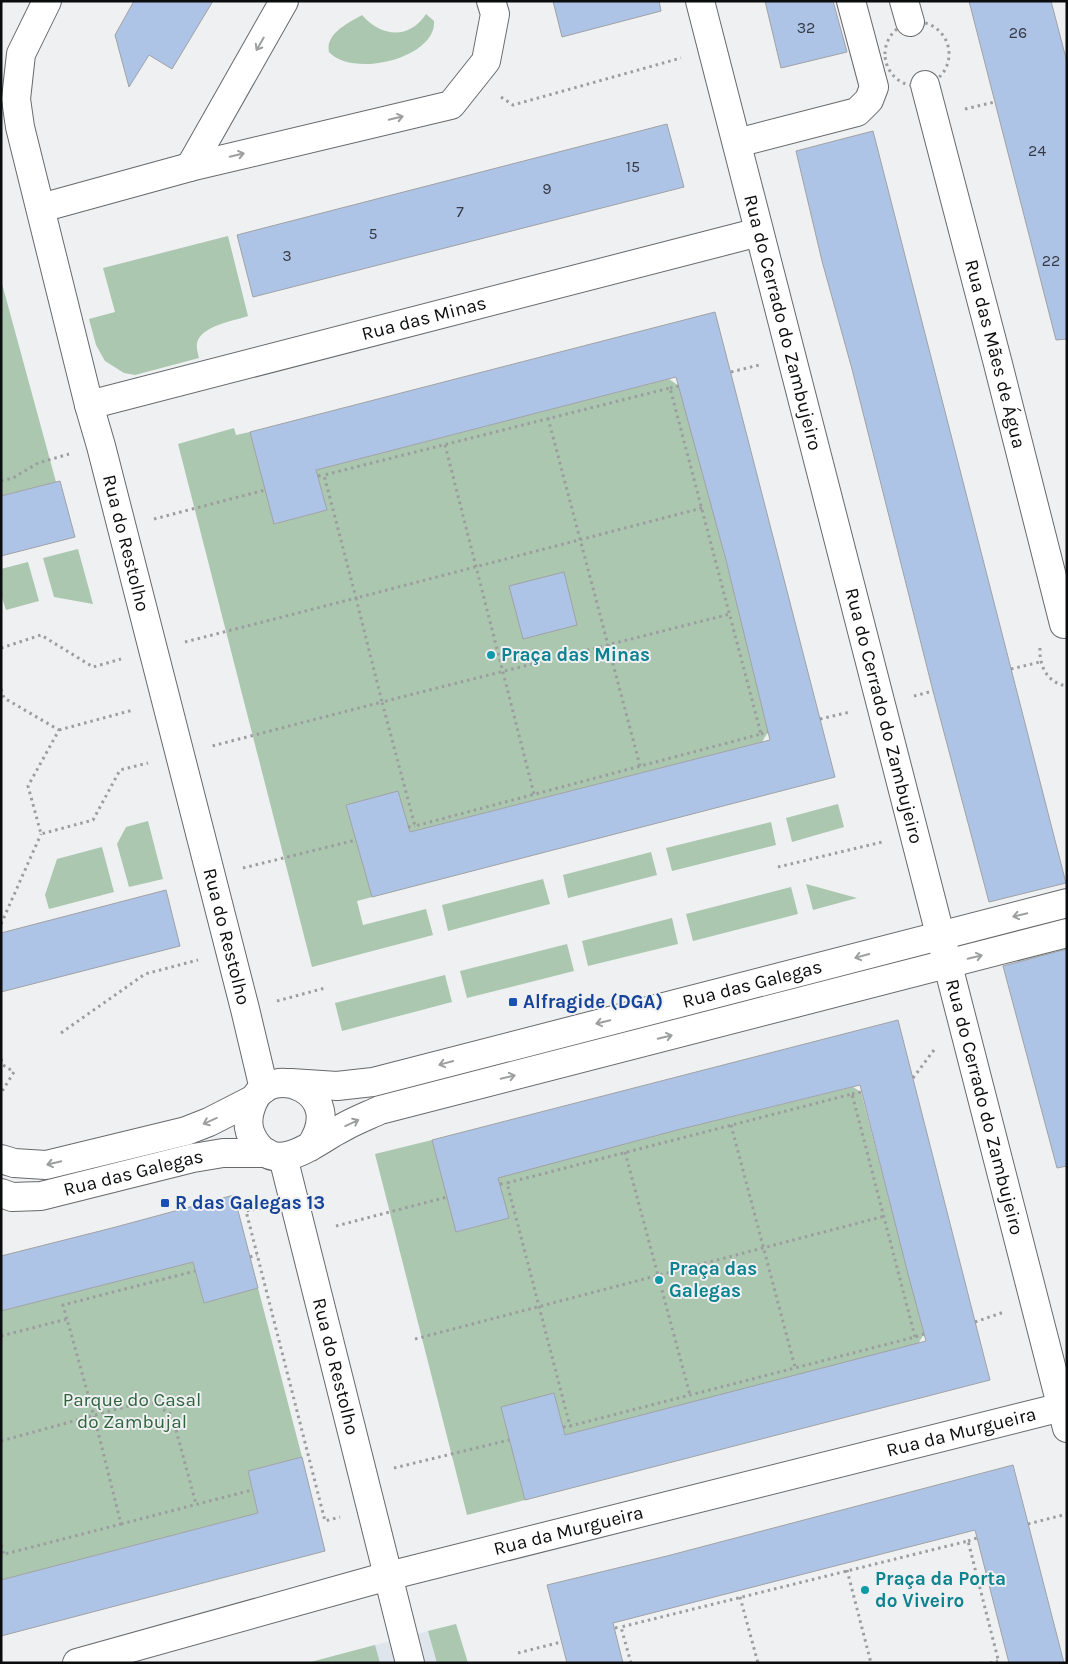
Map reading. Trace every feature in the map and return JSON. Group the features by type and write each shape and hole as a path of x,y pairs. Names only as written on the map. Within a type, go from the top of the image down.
{"street":[{"name":"Rua do Restolho","path":"47,1 21,54 16,99 20,127 89,405 244,1009 259,1094"},
{"path":"190,167 284,1"},
{"path":"41,208 190,167 452,105 486,61 495,14 491,1"},
{"name":"Rua do Cerrado do Zambujeiro","path":"700,1 1064,1418"},
{"path":"736,143 857,112 869,100 874,87 851,1"},
{"name":"Rua das Mães de Água","path":"925,85 1064,624"},
{"name":"Rua das Minas","path":"89,405 759,232"},
{"name":"Rua das Galegas","path":"290,1083 337,1086 373,1082 1067,903"},
{"name":"Rua das Galegas","path":"310,1147 341,1128 380,1110 1067,933"},
{"path":"290,1083 302,1088 313,1096 320,1108 321,1122 318,1136 310,1147 298,1154 275,1155 255,1143 248,1129 248,1114 259,1094 276,1084 290,1083"},
{"name":"Rua das Galegas","path":"1,1159 14,1163 46,1165 186,1131 209,1122 259,1094"},
{"name":"Rua das Galegas","path":"1,1194 12,1197 41,1196 193,1158 223,1154 275,1155"},
{"name":"Rua do Restolho","path":"275,1155 301,1235 410,1663"},
{"name":"Rua da Murgueira","path":"77,1663 388,1576 1064,1418"}],"path":[{"path":"496,94 512,105 712,50"},
{"path":"318,476 679,386"},
{"path":"670,388 761,734"},
{"path":"548,418 640,766"},
{"path":"445,445 534,794"},
{"path":"1,481 13,478 38,463 101,446"},
{"path":"324,475 415,826"},
{"path":"122,528 265,490"},
{"path":"153,650 702,508"},
{"path":"41,834 93,820 120,770 730,614"},
{"path":"1,648 41,635 94,667 108,662"},
{"path":"1040,645 1040,662 1043,669 1051,679 1067,686"},
{"path":"1011,670 1040,662"},
{"path":"1,689 4,698 59,730 166,702"},
{"path":"1,924 41,834 28,786 59,730"},
{"path":"408,827 768,732"},
{"path":"778,867 914,834"},
{"path":"211,876 356,840"},
{"path":"61,1033 145,974 184,964"},
{"path":"244,1009 325,988"},
{"path":"913,1078 936,1047"},
{"path":"1,1059 3,1066 14,1072 1,1093"},
{"path":"500,1184 861,1092"},
{"path":"852,1094 915,1336"},
{"path":"731,1125 794,1367"},
{"path":"625,1152 690,1395"},
{"path":"507,1183 570,1426"},
{"path":"301,1235 447,1197"},
{"path":"269,1206 246,1211 325,1521 348,1515"},
{"path":"415,1338 885,1216"},
{"path":"250,1257 257,1255"},
{"path":"121,1524 94,1416 63,1305 196,1271"},
{"path":"1,1336 68,1319"},
{"path":"563,1427 924,1334"},
{"path":"1,1441 128,1406 153,1403 172,1415 196,1504"},
{"path":"362,1476 509,1440"},
{"path":"306,1476 313,1474"},
{"path":"1,1544 3,1554 252,1490"},
{"path":"1028,1524 1067,1514"},
{"path":"614,1628 977,1538"},
{"path":"968,1541 999,1662 990,1663"},
{"path":"847,1570 871,1663"},
{"path":"740,1598 758,1663"},
{"path":"621,1627 631,1663"},
{"path":"518,1653 562,1642"}],"shaded area":[{"path":"456,1624 468,1663 307,1663 428,1631"}],"green space":[{"path":"426,14 434,21 431,34 422,45 409,54 374,64 356,64 341,60 329,52 330,40 334,34 344,25 362,15 378,28 386,31 403,32 412,28"},
{"path":"228,236 248,316 218,325 205,332 197,343 199,358 135,375 124,373 105,361 96,345 89,319 115,312 103,268"},
{"path":"1,280 56,482 1,496"},
{"name":"Praça das Minas","path":"669,379 679,386 726,560 768,732 762,742 410,832 398,792 346,805 372,897 357,901 363,925 426,909 433,935 312,967 178,444 234,428 236,435 250,432 275,524 327,510 316,470"},
{"path":"78,549 93,604 54,597 43,558"},
{"path":"28,562 39,601 6,610 1,595 1,569"},
{"path":"838,804 844,827 792,842 786,818"},
{"path":"148,821 163,879 129,887 117,844 126,827"},
{"path":"771,822 776,845 672,871 666,848"},
{"path":"102,847 114,892 49,909 45,895 57,859"},
{"path":"651,852 657,875 568,898 563,875"},
{"path":"543,879 550,904 448,931 442,905"},
{"path":"806,884 857,898 813,910"},
{"path":"791,887 798,914 693,941 686,914"},
{"path":"672,918 678,944 588,966 582,941"},
{"path":"567,944 574,971 467,998 460,971"},
{"path":"445,975 452,1002 342,1031 335,1003"},
{"name":"Praça das Galegas","path":"853,1087 861,1092 924,1334 918,1344 565,1435 553,1393 508,1432 525,1500 467,1515 375,1154 432,1140 457,1232 508,1218 498,1177 677,1130"},
{"name":"Parque do Casal do Zambujal","path":"193,1262 204,1303 258,1288 302,1457 248,1471 258,1513 1,1580 1,1311"},
{"path":"456,1624 468,1663 437,1663 428,1631"},
{"path":"375,1645 380,1663 307,1663"}],"building":[{"path":"134,1 213,1 172,69 149,55 129,87 115,35"},
{"path":"553,1 659,1 661,11 562,37"},
{"path":"765,1 833,1 847,52 781,68"},
{"path":"969,1 1051,1 1067,62 1067,339 1056,340"},
{"path":"667,124 684,187 253,297 237,235"},
{"path":"873,131 1066,883 989,902 933,691 852,369 822,261 796,151"},
{"path":"715,312 835,777 372,897 346,805 398,791 410,832 770,740 726,560 676,377 316,470 327,510 274,524 250,432"},
{"path":"60,481 75,537 1,556 1,496"},
{"path":"564,572 577,625 523,639 509,586"},
{"path":"166,890 180,946 1,992 1,933"},
{"path":"1067,949 1067,1166 1057,1168 1003,966"},
{"path":"898,1020 990,1380 525,1500 501,1407 554,1393 565,1435 926,1341 860,1085 677,1130 498,1178 509,1218 456,1232 432,1140"},
{"path":"234,1195 258,1288 204,1303 193,1262 1,1311 1,1256"},
{"path":"302,1457 325,1551 1,1636 1,1580 258,1513 248,1471"},
{"path":"1013,1465 1064,1663 1009,1663 975,1530 613,1623 623,1663 567,1663 547,1585 667,1556"}],"place":[{"name":"Praça das Minas","path":"491,655"},
{"name":"Alfragide (DGA)","path":"513,1002"},
{"name":"R das Galegas 13","path":"165,1203"},
{"name":"Praça das Galegas","path":"659,1280"},
{"name":"Praça da Porta do Viveiro","path":"865,1590"}]}
